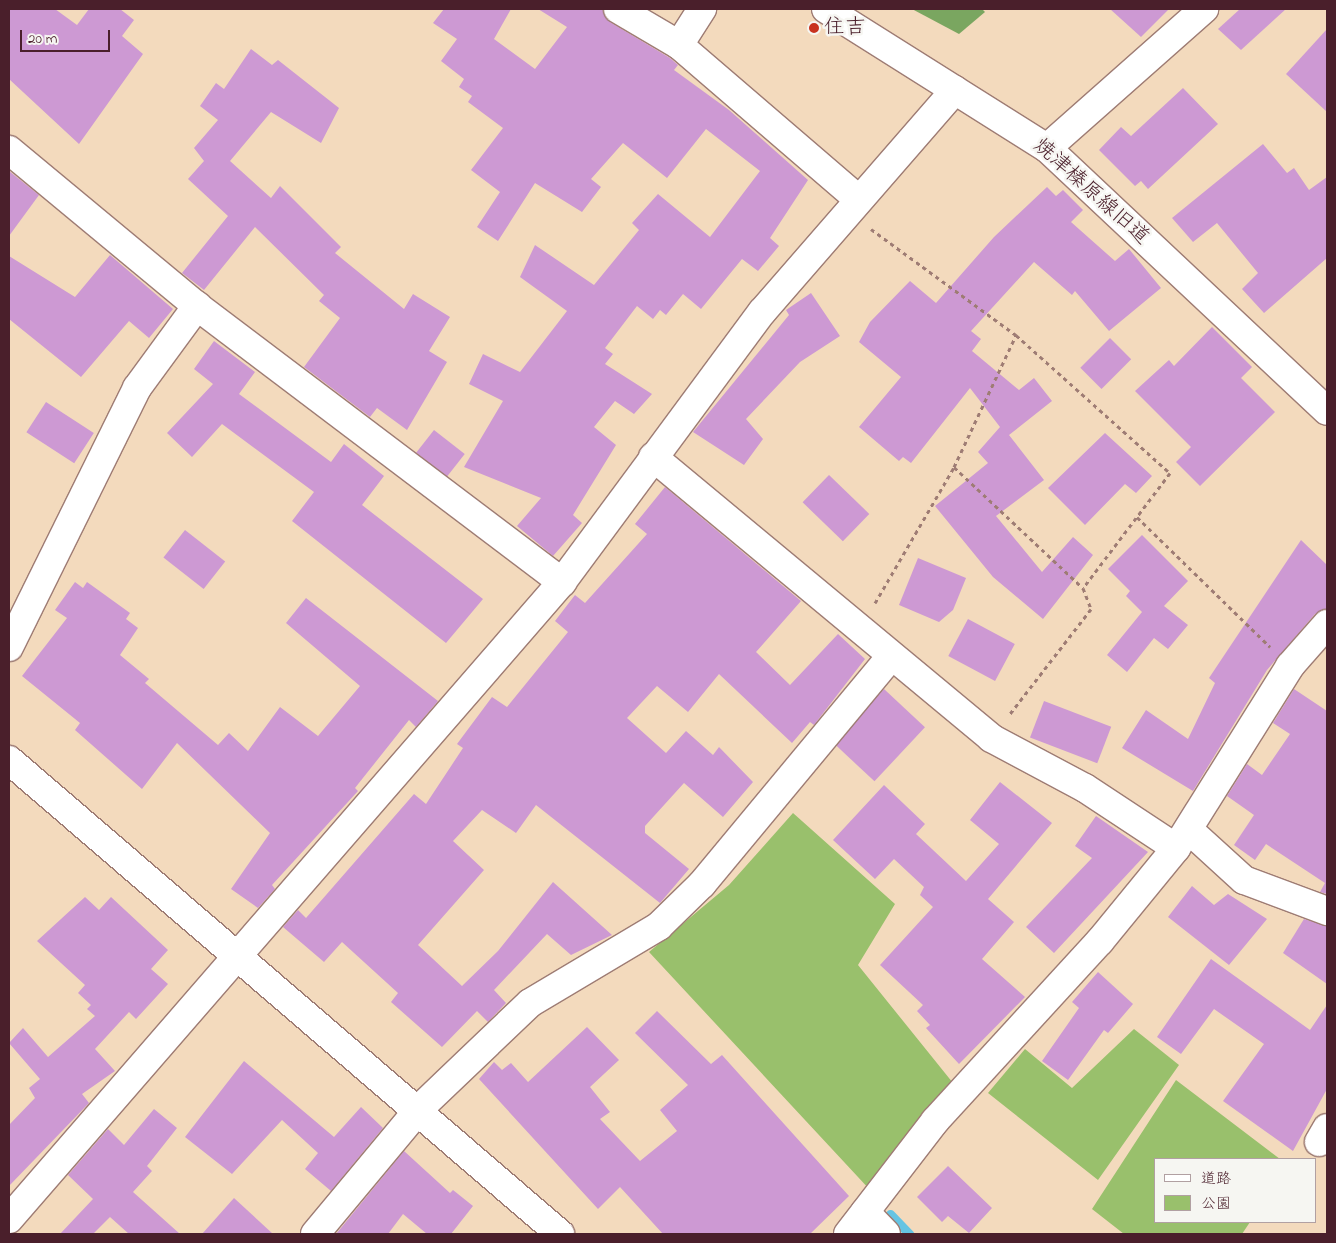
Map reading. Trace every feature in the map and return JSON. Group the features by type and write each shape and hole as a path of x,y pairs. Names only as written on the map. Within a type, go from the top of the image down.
{"street":[{"path":"618,9 679,45 852,205"},
{"path":"679,45 702,9"},
{"name":"焼津榛原線旧道","path":"826,9 1047,148 1327,411"},
{"path":"1047,148 1204,9"},
{"path":"9,1219 562,582 762,312 852,205 955,90"},
{"path":"9,150 197,306 562,582"},
{"path":"9,647 137,388 197,306"},
{"path":"653,457 890,656 992,738 1182,839 1244,880 1327,911"},
{"path":"848,1234 935,1121 1100,941 1182,839 1290,666 1327,624"},
{"path":"315,1234 420,1110 530,1003 659,926 702,884 890,656"},
{"path":"9,760 420,1110 560,1234"},
{"path":"865,1212 886,1234"}],"path":[{"path":"852,205 1016,335 1170,474 1083,588"},
{"path":"860,630 954,467 1016,335"},
{"path":"954,467 1083,588 1091,609 992,738"},
{"path":"1138,517 1290,666"}],"green space":[{"path":"912,9 982,9 985,12 959,34"},
{"path":"793,813 895,904 858,965 953,1083 871,1191 649,952 729,885"},
{"path":"1134,1029 1179,1065 1098,1180 988,1093 1025,1049 1072,1088"},
{"path":"1176,1080 1279,1158 1154,1158 1154,1223 1249,1223 1242,1234 1124,1234 1092,1209"}],"building":[{"path":"9,9 55,9 77,25 89,9 120,9 134,20 122,36 143,54 79,144 9,79"},
{"path":"444,9 511,9 494,39 535,69 567,27 538,9 602,9 610,22 670,58 678,65 674,70 729,110 808,180 770,238 779,246 758,271 742,259 701,309 683,294 666,315 660,310 653,319 637,306 605,348 613,354 605,364 652,394 634,414 615,401 594,427 616,445 573,515 582,523 553,556 517,526 541,498 464,467 503,401 469,384 483,354 520,372 567,311 520,277 535,245 594,285 639,230 632,223 658,194 710,237 760,171 706,129 667,178 623,143 591,179 601,187 582,212 535,183 498,241 477,227 500,192 471,170 503,128 468,102 472,96 459,87 464,79 441,61 457,39 433,23"},
{"path":"1110,9 1169,9 1141,37"},
{"path":"1240,9 1286,9 1241,50 1218,29"},
{"path":"1327,29 1327,112 1286,74"},
{"path":"251,49 272,65 278,60 339,108 321,143 271,112 230,161 271,198 280,186 341,247 335,253 404,309 413,294 450,317 429,351 447,362 407,430 377,408 370,417 304,367 340,318 319,301 324,295 255,227 204,290 182,273 228,216 188,179 204,161 194,148 218,120 200,106 216,83 224,89"},
{"path":"1183,88 1218,124 1148,189 1141,181 1135,186 1099,150 1121,127 1131,136"},
{"path":"1263,144 1287,173 1294,168 1309,190 1327,177 1327,258 1264,313 1242,289 1258,273 1217,223 1193,242 1172,218"},
{"path":"9,171 39,195 9,236"},
{"path":"1047,187 1056,196 1063,190 1083,210 1071,222 1115,261 1129,249 1161,288 1109,331 1075,291 1072,295 1034,262 971,331 981,339 972,351 1019,390 1034,378 1052,401 1009,435 1044,480 996,516 1042,572 1073,537 1093,555 1043,619 993,577 935,506 988,463 978,452 1000,427 970,388 911,463 903,457 899,461 859,427 901,377 859,342 870,322 910,281 936,303 994,237"},
{"path":"110,255 173,309 149,338 129,321 81,377 9,319 9,256 75,297"},
{"path":"811,293 840,336 800,362 746,419 763,439 744,465 693,432 789,315 786,310"},
{"path":"1212,327 1252,367 1241,378 1275,412 1200,486 1176,462 1191,447 1135,391 1169,360 1174,366"},
{"path":"1110,338 1131,359 1102,389 1080,368"},
{"path":"214,341 255,372 239,394 331,462 344,444 384,476 362,505 483,599 446,643 292,521 314,492 222,424 192,457 167,433 213,384 194,369"},
{"path":"46,402 94,433 74,463 26,432"},
{"path":"434,430 465,454 447,477 416,453"},
{"path":"1105,433 1152,476 1136,493 1125,484 1085,525 1048,488"},
{"path":"829,475 869,514 843,541 803,502"},
{"path":"665,487 801,601 756,652 790,685 838,634 865,659 814,725 810,722 792,743 719,674 688,712 657,686 627,718 666,753 686,731 713,755 719,747 753,782 723,817 684,783 645,826 645,833 689,869 660,903 536,805 516,833 482,810 453,841 484,870 418,945 462,986 498,951 553,882 612,935 571,955 547,934 494,990 506,1003 488,1022 477,1011 442,1047 391,1002 398,993 342,942 324,962 283,927 298,910 306,918 414,794 426,804 463,748 457,744 492,697 507,707 568,632 555,621 575,595 585,603 647,534 635,524"},
{"path":"185,530 225,561 204,589 163,558"},
{"path":"1142,535 1188,581 1164,606 1188,625 1168,649 1154,638 1127,672 1107,655 1142,612 1126,596 1130,591 1108,569"},
{"path":"1301,540 1327,565 1327,609 1315,614 1267,670 1193,791 1122,748 1146,710 1188,739 1215,683 1209,678"},
{"path":"918,558 966,578 953,610 939,622 899,605"},
{"path":"75,582 83,588 87,582 130,613 126,619 138,628 120,655 149,679 145,683 218,745 229,733 248,751 280,707 318,736 360,686 286,623 306,598 438,701 416,727 409,720 355,788 358,791 272,885 275,889 258,908 231,889 270,833 177,743 142,789 75,730 80,723 22,676 67,618 55,610"},
{"path":"968,619 1015,644 995,681 948,656"},
{"path":"884,689 925,727 874,781 834,743"},
{"path":"1294,689 1327,711 1327,894 1320,892 1325,883 1266,844 1255,860 1234,845 1254,815 1227,796 1247,764 1262,775 1290,734 1273,723"},
{"path":"1044,701 1111,727 1097,763 1030,737"},
{"path":"1000,782 1052,823 988,899 1014,922 982,959 1025,997 959,1064 926,1028 930,1025 917,1011 923,1005 880,965 933,907 920,895 924,887 894,859 875,879 833,840 884,785 925,824 916,834 966,881 999,844 970,820"},
{"path":"1096,816 1148,852 1054,953 1026,927 1092,858 1075,846"},
{"path":"1192,886 1214,905 1228,894 1267,919 1229,965 1168,917"},
{"path":"85,897 99,910 111,897 168,950 151,969 168,984 136,1019 129,1012 95,1049 115,1071 82,1094 89,1103 9,1186 9,1125 35,1098 29,1088 40,1079 9,1043 23,1028 48,1057 95,1016 87,1009 91,1005 78,993 85,985 37,941"},
{"path":"1304,919 1327,926 1327,984 1283,953"},
{"path":"1211,959 1310,1030 1327,1005 1327,1089 1293,1151 1223,1101 1264,1044 1214,1009 1181,1054 1157,1037"},
{"path":"1098,972 1133,1004 1108,1033 1104,1030 1068,1080 1042,1061 1079,1008 1072,1002"},
{"path":"657,1011 711,1064 722,1055 849,1196 810,1234 663,1234 620,1187 598,1209 479,1079 494,1062 502,1070 511,1063 528,1082 587,1027 619,1060 590,1087 610,1112 600,1119 640,1161 677,1131 660,1110 688,1085 635,1033"},
{"path":"244,1061 334,1137 361,1107 383,1128 331,1191 305,1169 318,1153 282,1120 232,1174 185,1137"},
{"path":"154,1109 177,1128 147,1166 152,1171 133,1192 180,1234 129,1234 110,1217 93,1234 60,1234 93,1199 68,1175 108,1129 124,1145"},
{"path":"404,1151 450,1193 453,1190 473,1206 451,1234 427,1234 403,1214 388,1234 336,1234"},
{"path":"948,1166 992,1208 969,1233 948,1216 942,1222 917,1197"},
{"path":"234,1198 273,1234 202,1234"}],"waterway":[{"path":"890,1214 909,1234"}],"place":[{"name":"住吉","path":"814,28"}]}
